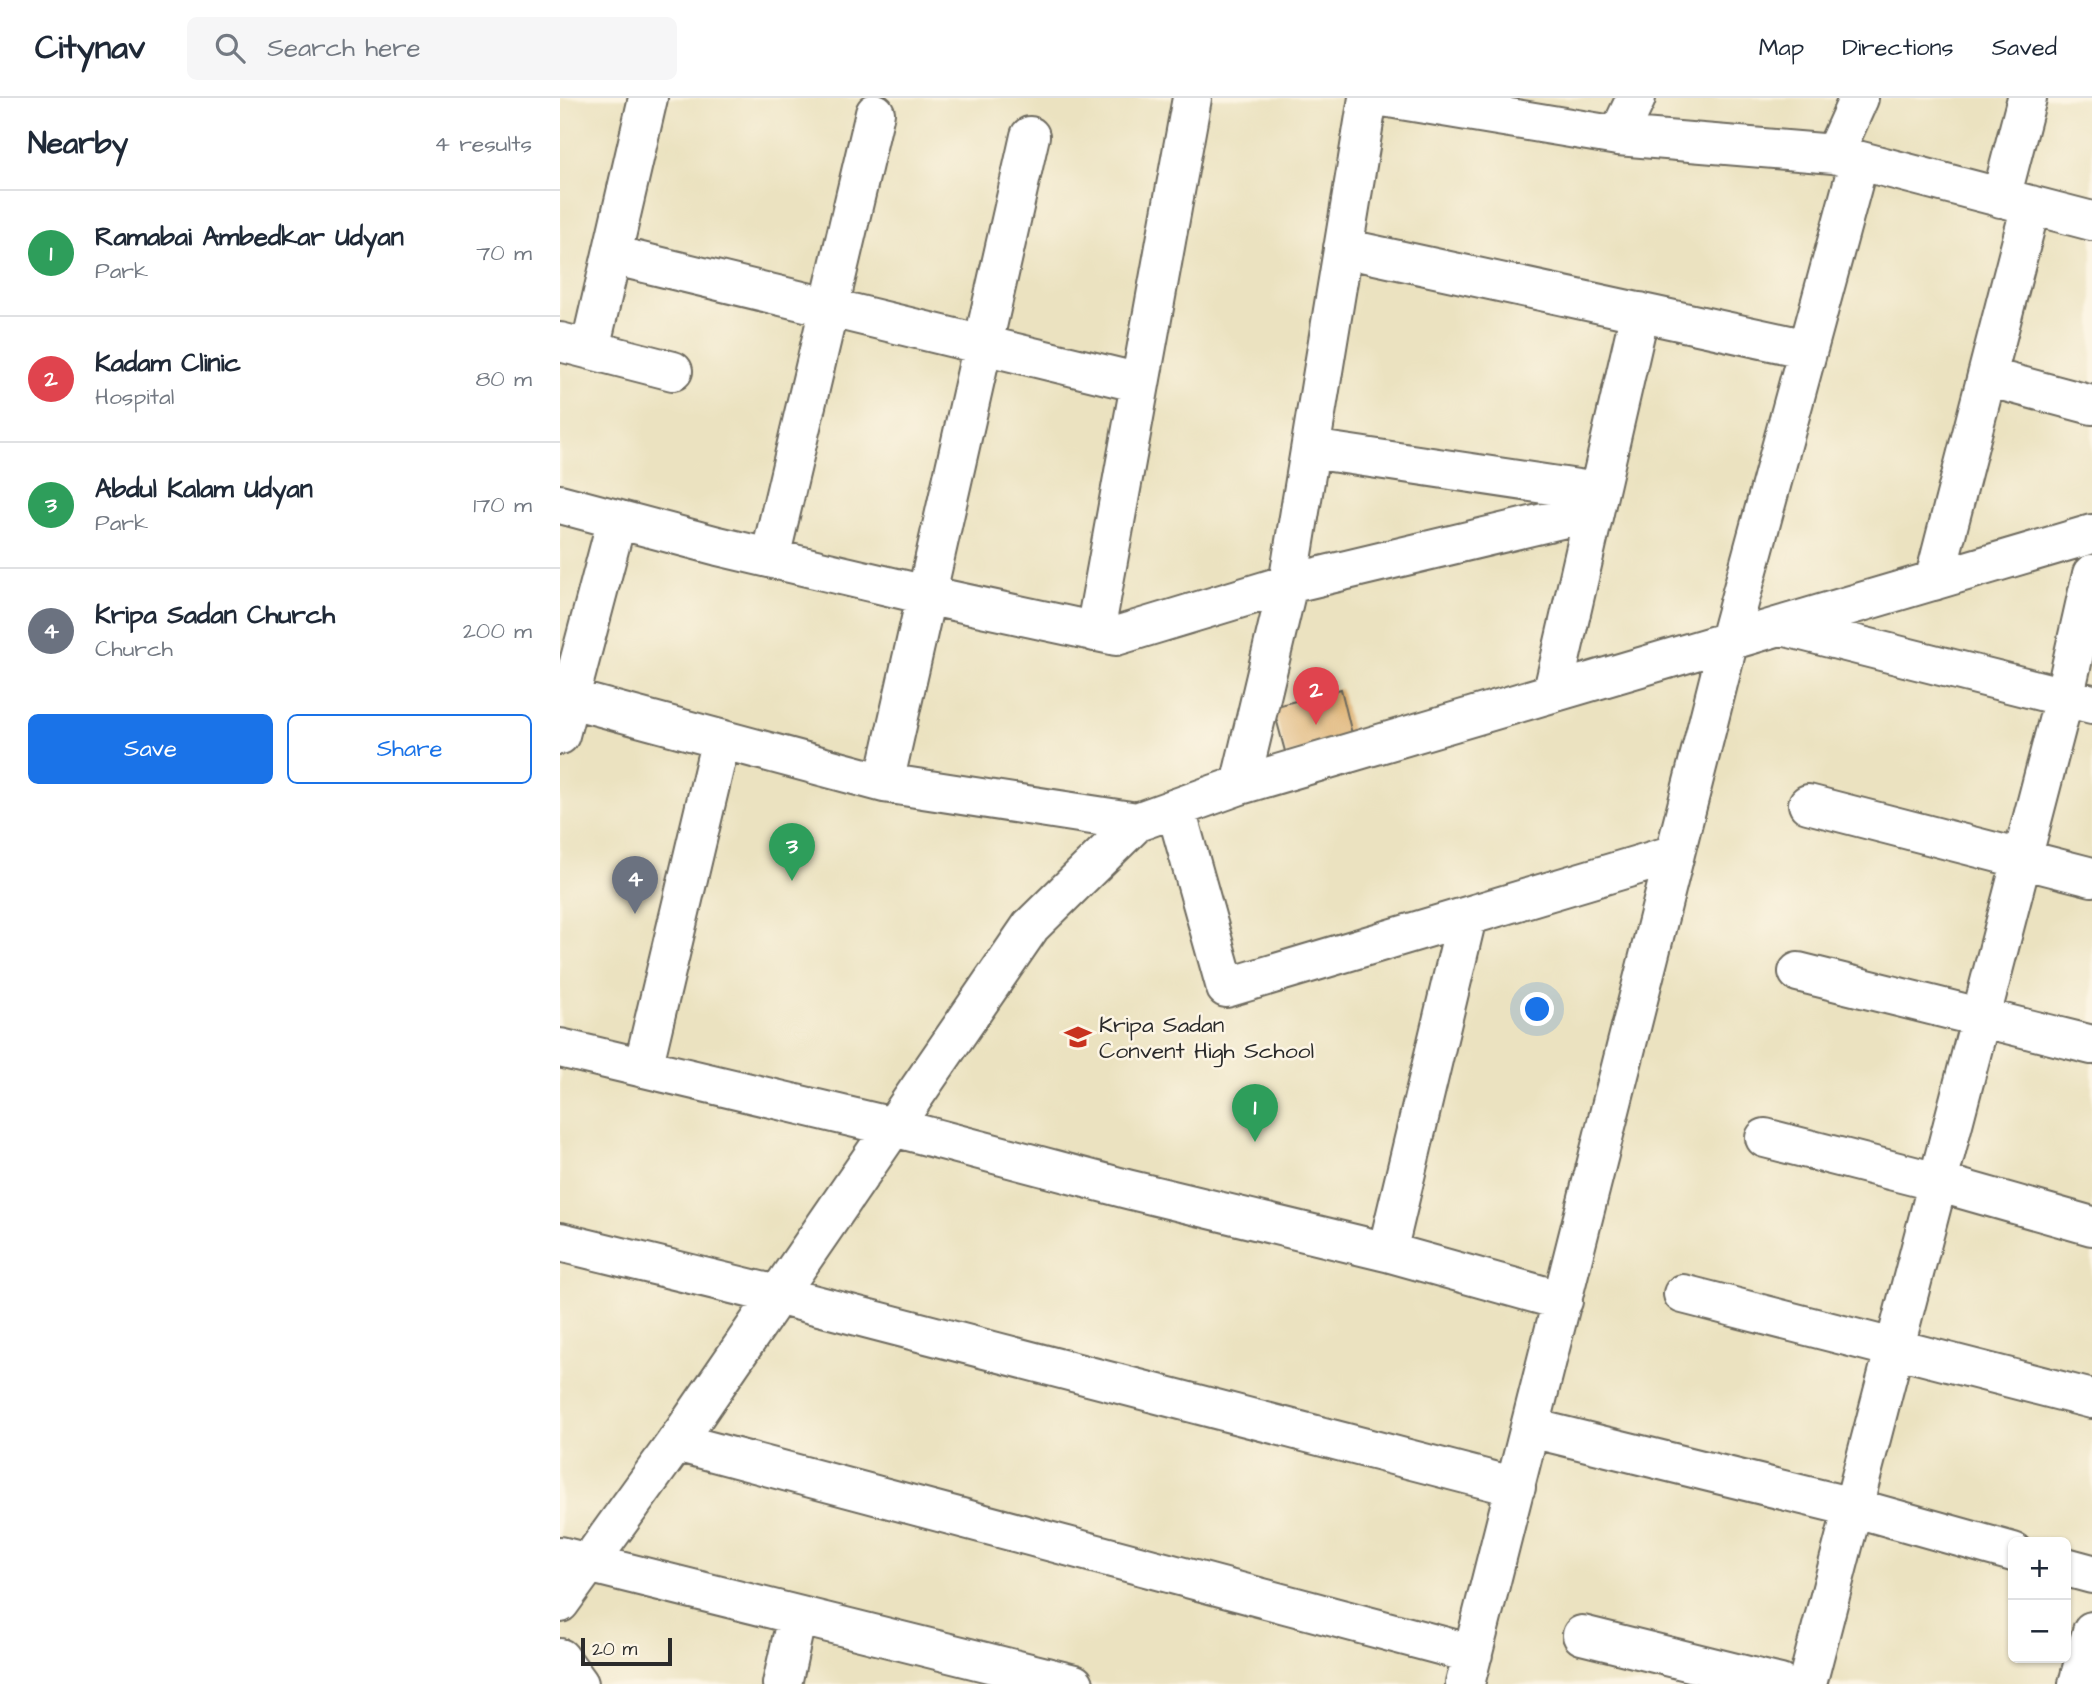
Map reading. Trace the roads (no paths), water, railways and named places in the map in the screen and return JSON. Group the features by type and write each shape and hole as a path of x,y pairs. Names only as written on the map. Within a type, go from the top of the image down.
{"street":[{"path":"648,98 612,256 575,345 673,371"},
{"path":"1096,632 1192,98"},
{"path":"1240,785 1289,584 1368,98"},
{"path":"1389,98 1618,136 1846,158 2092,221"},
{"path":"1618,136 1636,98"},
{"path":"676,1442 1469,1669 1729,640 1808,349 1859,98"},
{"path":"1934,580 1987,377 2016,201 2027,98"},
{"path":"770,558 875,113"},
{"path":"884,783 1030,136"},
{"path":"1343,247 1808,349"},
{"path":"612,256 1140,383"},
{"path":"1553,691 1640,312"},
{"path":"1987,377 2092,405"},
{"path":"1311,449 1596,502"},
{"path":"560,504 770,558 1116,636 1289,584 1596,502"},
{"path":"617,519 563,710 721,739 884,783 1137,822 1240,785 2092,534"},
{"path":"1807,1684 2022,859 2078,701 2092,574"},
{"path":"1779,625 2078,701"},
{"path":"643,1068 721,739"},
{"path":"1808,804 2092,877"},
{"path":"1176,810 1226,988 1675,854"},
{"path":"560,1603 574,1560 676,1442 1031,926 1137,822"},
{"path":"1387,1252 1467,917"},
{"path":"1798,972 2092,1045"},
{"path":"560,1048 893,1127 1127,1189 1387,1252 1563,1301"},
{"path":"1765,1138 1937,1182 2092,1226"},
{"path":"560,1242 1516,1487"},
{"path":"1683,1294 2092,1399"},
{"path":"1531,1427 1852,1507 2008,1551"},
{"path":"574,1560 797,1616 981,1673 1074,1684"},
{"path":"2071,1568 2092,1574"},
{"path":"782,1684 797,1616"},
{"path":"2078,1684 2092,1631"},
{"path":"1582,1635 1780,1684"},
{"path":"560,1658 579,1684"}],"place":[{"name":"Kadam Clinic","path":"1316,725"},
{"name":"Abdul Kalam Udyan","path":"792,881"},
{"name":"Kripa Sadan Church","path":"635,914"},
{"name":"Kripa Sadan Convent High School","path":"1078,1037"},
{"name":"Ramabai Ambedkar Udyan","path":"1255,1142"}]}
